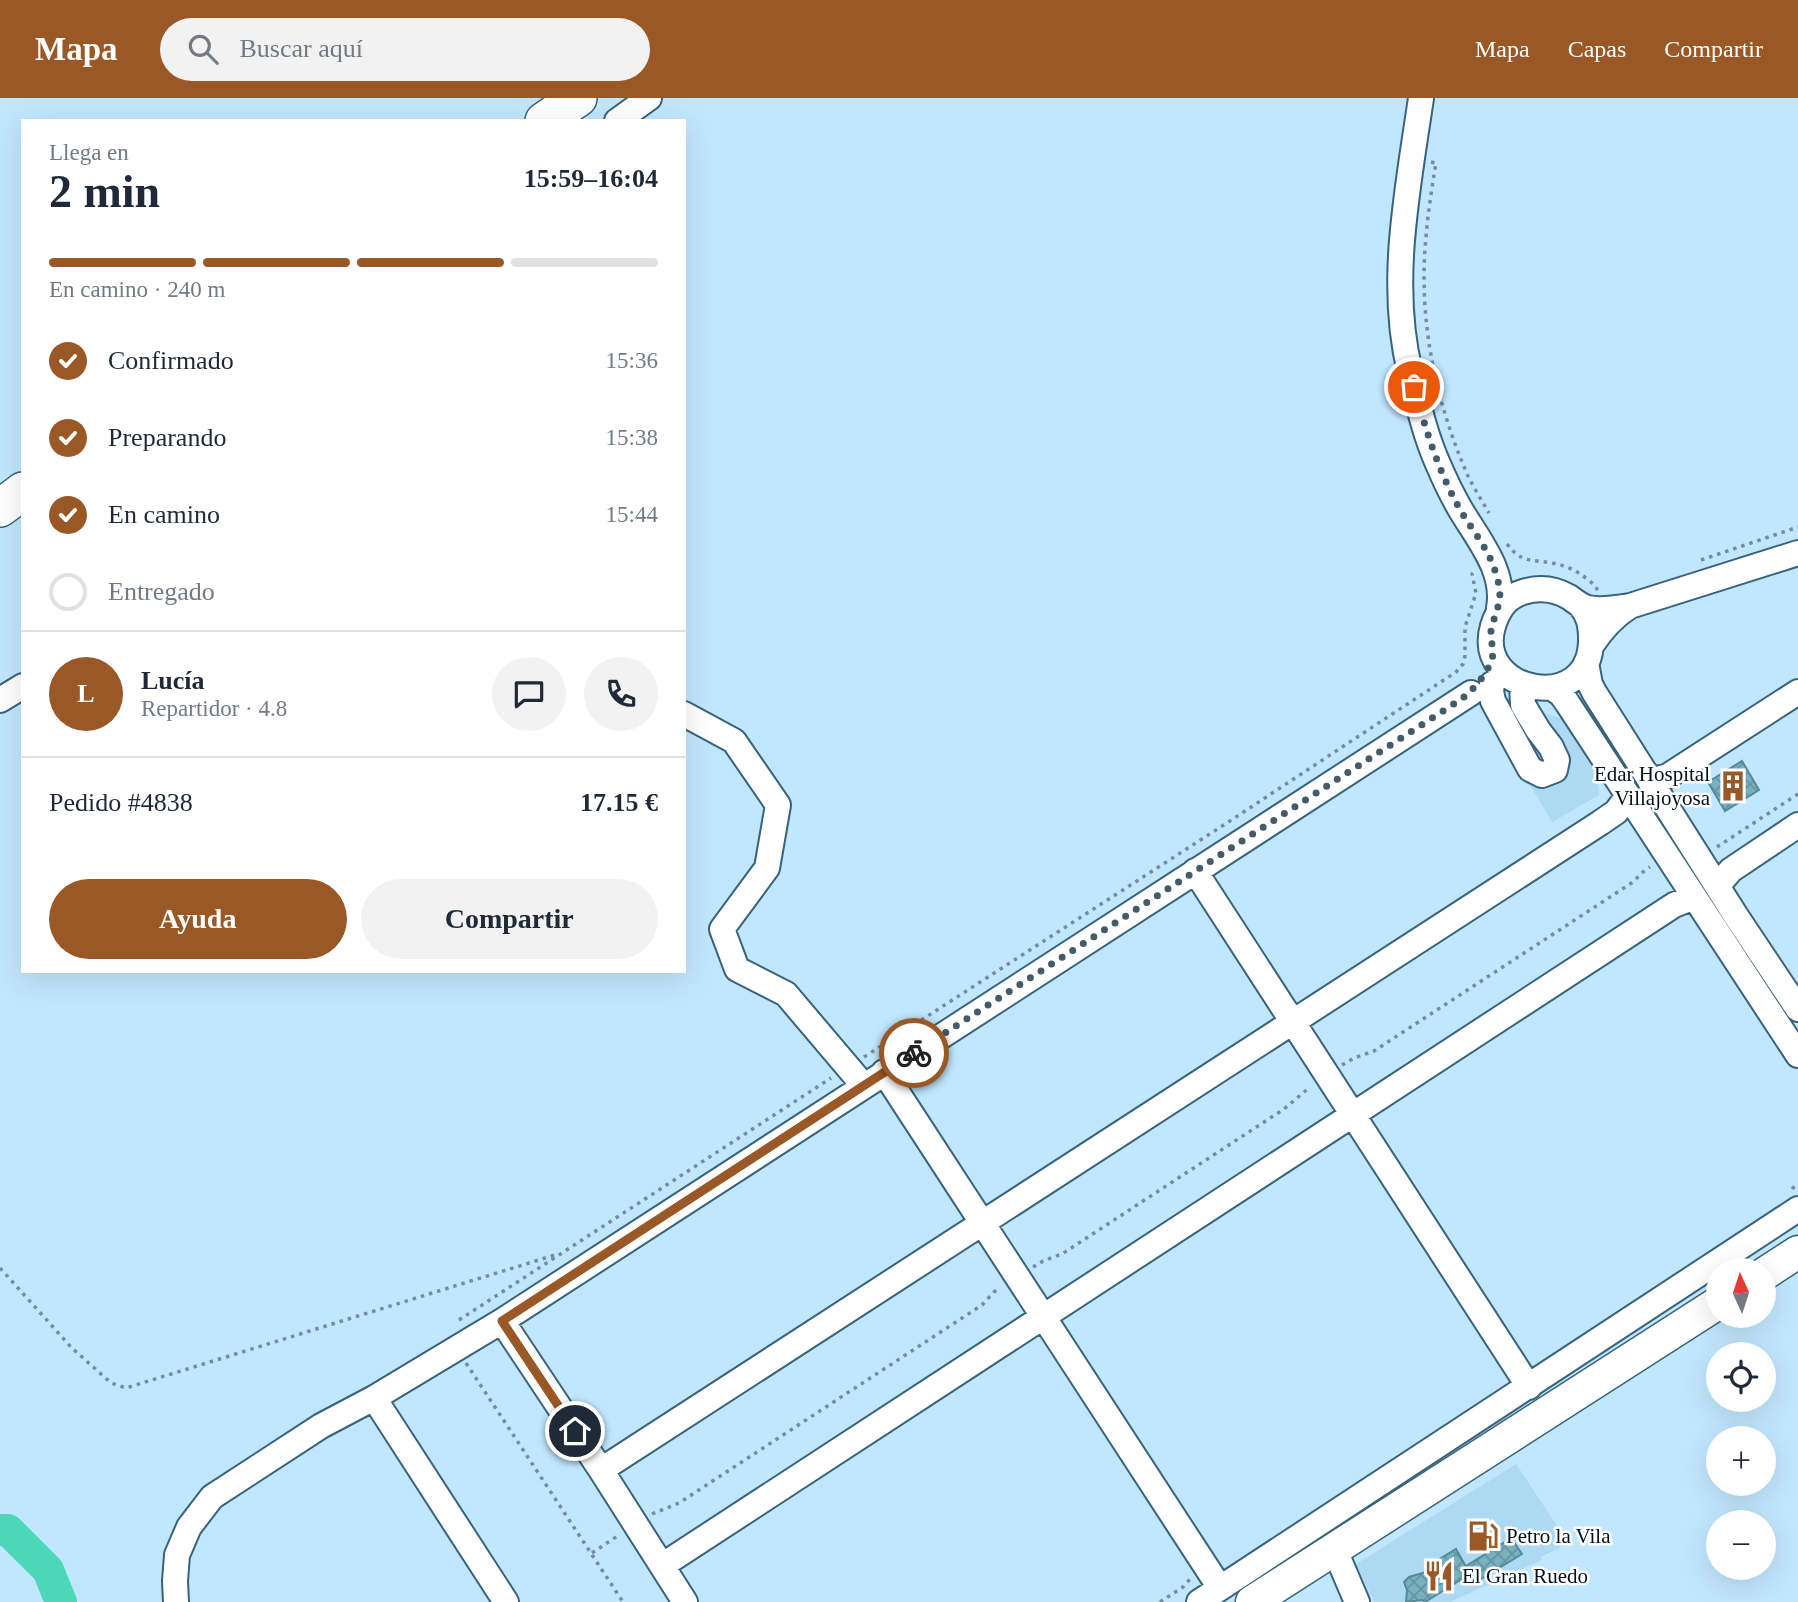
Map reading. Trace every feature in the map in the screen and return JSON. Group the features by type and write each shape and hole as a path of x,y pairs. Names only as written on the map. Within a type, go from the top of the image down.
{"highway":[{"path":"547,119 578,98"},
{"path":"0,508 21,492"}],"main road":[{"path":"1776,1266 1798,1252"},
{"path":"1252,1602 1706,1311"}],"street":[{"path":"620,119 649,98"},
{"path":"176,1602 177,1555 189,1527 212,1497 321,1426 502,1321 1195,871 1499,685 1506,674 1497,663 1490,642 1499,608 1500,590 1492,562 1457,504 1437,461 1409,369 1402,318 1404,219 1421,98"},
{"path":"1580,605 1605,609 1630,606 1798,553"},
{"path":"1492,562 1509,576 1534,589"},
{"path":"1499,608 1520,592 1534,589 1555,591 1569,597 1585,611 1591,622 1590,684 1798,1009"},
{"path":"1493,653 1482,679 1499,685 1535,688 1552,688 1566,684 1575,678 1609,622 1630,606"},
{"path":"0,700 21,687"},
{"path":"1552,688 1561,694 1568,704 1798,1055"},
{"path":"1650,781 1668,776 1798,692"},
{"path":"686,715 734,741 778,805 766,868 723,929 737,969 786,994 874,1079 982,1223 1220,1588"},
{"path":"601,1470 1616,812 1629,796"},
{"path":"1717,886 1731,870 1798,825"},
{"path":"1195,871 1529,1387"},
{"path":"663,1565 1674,905 1694,897"},
{"path":"1199,1602 1798,1209"},
{"path":"502,1321 685,1602"},
{"path":"373,1398 506,1602"},
{"path":"1334,1548 1357,1602"}],"path":[{"path":"1699,561 1798,527"},
{"path":"1715,848 1798,794"},
{"path":"592,1553 658,1510 679,1503 982,1305 993,1292 1043,1261 1062,1254 1273,1116 1327,1075 1354,1058 1374,1051 1633,882 1668,856"},
{"path":"0,1269 71,1347 111,1383 126,1388 564,1252 573,1254 584,1266"}],"shaded area":[{"path":"1500,697 1562,719 1596,770 1599,795 1552,822 1484,706"},
{"name":"Petro la Vila","path":"1516,1464 1566,1539 1561,1547 1541,1557 1542,1560 1450,1602 1374,1602 1356,1564"}],"building":[{"name":"Edar Hospital Villajoyosa","path":"1742,761 1759,790 1725,811 1708,782"},
{"path":"1511,1538 1522,1554 1476,1582 1466,1566"},
{"name":"El Gran Ruedo","path":"1456,1549 1470,1574 1425,1602 1406,1602 1407,1590 1404,1582 1409,1577 1433,1570 1430,1565"}],"waterway":[{"path":"0,1530 8,1530 48,1570 61,1602"}],"way so far":[{"path":"914,1053 1471,693 1482,679 1493,653 1491,631 1501,600 1497,575 1457,504 1437,461 1414,387"}],"place":[{"name":"Edar Hospital Villajoyosa","path":"1733,786"},
{"name":"Petro la Vila","path":"1483,1536"},
{"name":"El Gran Ruedo","path":"1439,1576"}],"route":[{"path":"575,1431 502,1321 914,1053"}]}
